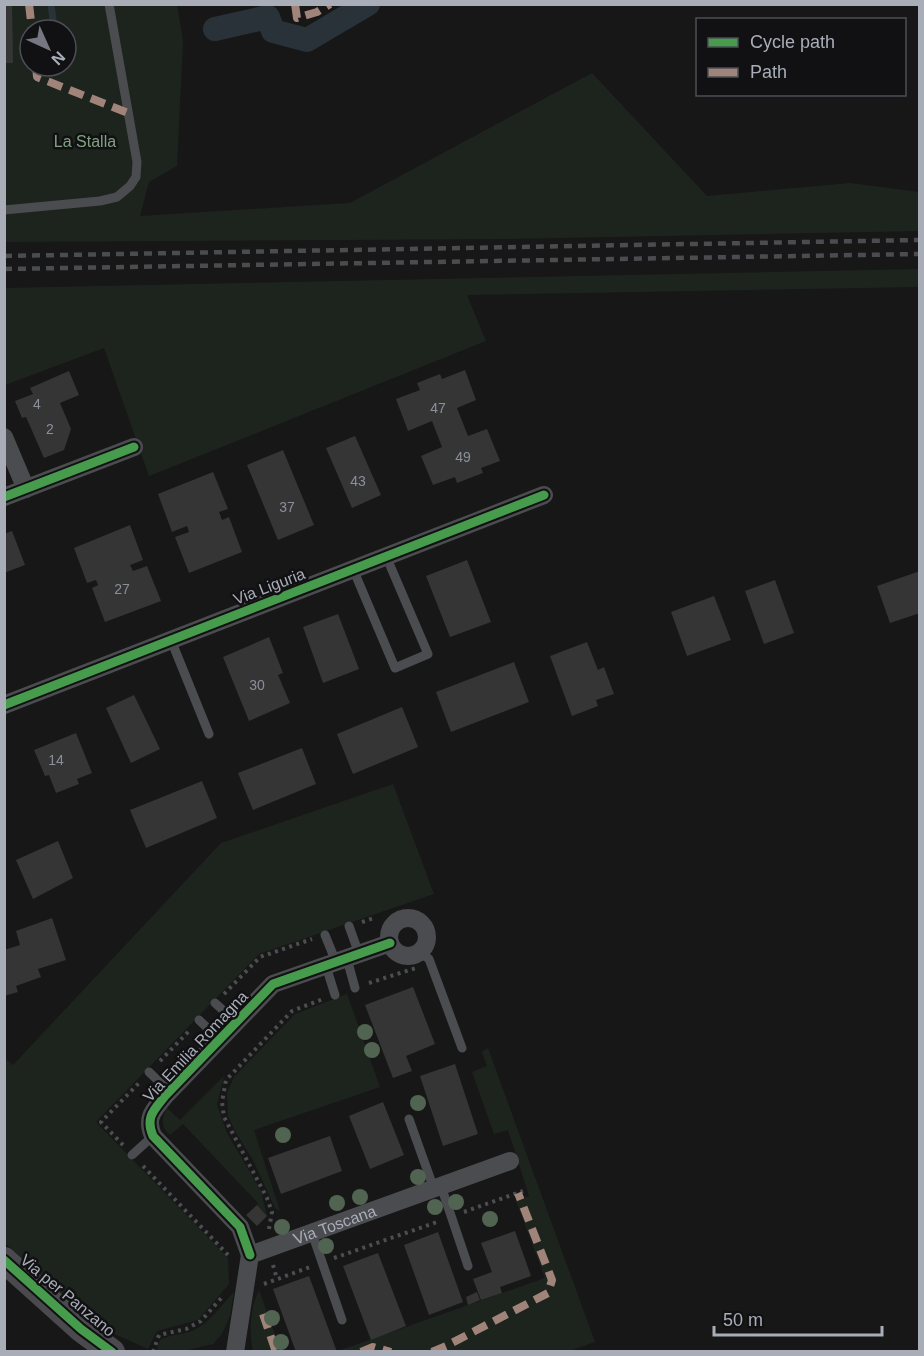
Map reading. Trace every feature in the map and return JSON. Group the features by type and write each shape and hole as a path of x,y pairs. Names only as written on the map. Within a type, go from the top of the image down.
{"main road":[{"name":"Via per Panzano","path":"4,1260 81,1329 112,1352"}],"street":[{"path":"4,436 26,489"},
{"path":"4,497 134,447"},
{"name":"Via Liguria","path":"4,705 544,495"},
{"path":"413,918 423,924 428,936 424,956 402,955 392,948 390,931 392,926 402,919 413,918"},
{"name":"Via Emilia Romagna","path":"153,1136 148,1125 151,1114 169,1091 273,984 390,943"},
{"path":"153,1136 240,1227 250,1255 235,1352"},
{"name":"Via Toscana","path":"250,1255 510,1161"}],"lane":[{"path":"4,210 100,201 117,197 130,186 136,177 137,162 110,4"},
{"path":"353,569 395,668 428,654 386,556"},
{"path":"171,640 209,734"},
{"path":"335,995 349,926"},
{"path":"325,935 342,960 355,988"},
{"path":"424,956 462,1048"},
{"path":"215,1003 236,1022"},
{"path":"199,1020 219,1040"},
{"path":"149,1072 169,1091"},
{"path":"409,1119 451,1217 468,1266"},
{"path":"132,1155 153,1136"},
{"path":"312,1233 342,1320"}],"path":[{"path":"355,988 415,969 424,956"},
{"path":"277,1279 268,1248 272,1212 256,1176 224,1117 222,1102 226,1080 292,1011 335,995"},
{"path":"260,1285 524,1191"},
{"path":"153,1352 159,1335 186,1329 201,1321 223,1296"}],"green space":[{"name":"La Stalla","path":"4,5 177,5 183,41 177,166 149,182 140,216 350,203 592,73 707,196 850,183 919,192 919,231 510,239 5,242"},
{"path":"919,269 919,287 467,295 486,341 149,476 104,348 5,385 5,288"},
{"path":"393,784 434,894 259,954 96,1122 228,1258 229,1284 198,1320 157,1331 148,1349 88,1322 5,1243 4,1058 13,1065 221,843"},
{"path":"347,994 380,1087 254,1130 280,1211 275,1208 253,1160 228,1116 227,1093 234,1077 295,1014"},
{"path":"488,1048 595,1342 567,1352 335,1352 545,1278 516,1201 529,1196 508,1130 494,1134 472,1072 487,1066 482,1052"},
{"path":"224,1076 217,1105 227,1133 261,1191 267,1216 257,1205 258,1203 183,1124 170,1135 164,1126 163,1119 167,1108 180,1120"},
{"path":"259,1290 281,1351 253,1351 251,1320"},
{"path":"234,1292 230,1316 222,1334 213,1344 184,1351 157,1350 160,1340 192,1331 204,1324"}],"building":[{"path":"4,4 12,4 13,63 4,63"},
{"path":"465,370 476,400 457,408 468,436 487,429 500,461 481,468 483,473 457,483 455,477 433,485 421,456 442,447 432,421 408,431 396,399 420,390 417,383 440,374 442,379"},
{"path":"69,371 79,395 60,403 71,429 64,450 44,458 26,417 22,418 15,401 33,394 30,388"},
{"path":"355,436 381,495 352,508 326,448"},
{"path":"283,450 314,525 278,540 247,465"},
{"path":"213,472 228,509 219,512 222,520 229,517 242,552 189,573 175,537 189,532 187,526 172,532 158,494"},
{"path":"130,525 143,560 130,565 133,571 147,566 161,601 105,622 92,588 98,585 96,580 87,583 74,548"},
{"path":"12,531 25,565 4,573 4,534"},
{"path":"467,560 491,622 450,637 426,576"},
{"path":"920,571 920,613 890,623 877,586"},
{"path":"775,580 794,633 764,644 745,591"},
{"path":"714,596 731,640 687,656 671,612"},
{"path":"338,614 359,669 323,683 303,627"},
{"path":"269,637 283,673 278,675 290,703 249,721 223,657"},
{"path":"587,642 598,670 604,667 614,694 596,700 598,706 572,716 550,656"},
{"path":"514,662 529,702 451,732 436,692"},
{"path":"134,695 160,749 131,763 106,708"},
{"path":"402,707 418,747 353,774 337,734"},
{"path":"76,733 92,773 77,779 79,784 56,793 49,775 45,776 34,750"},
{"path":"302,748 316,784 253,810 238,773"},
{"path":"202,781 217,818 146,848 130,810"},
{"path":"58,841 73,878 33,899 16,860"},
{"path":"52,918 66,960 38,969 41,977 16,986 18,992 4,996 4,950 20,945 16,931"},
{"path":"413,987 435,1044 406,1056 412,1071 393,1078 365,1005"},
{"path":"455,1064 478,1134 443,1146 420,1076"},
{"path":"383,1102 404,1155 370,1169 349,1116"},
{"path":"330,1136 342,1171 281,1194 268,1158"},
{"path":"257,1205 267,1216 257,1226 246,1215"},
{"path":"515,1231 531,1276 500,1287 502,1293 481,1300 473,1279 492,1272 481,1243"},
{"path":"438,1232 463,1302 429,1315 404,1245"},
{"path":"378,1253 406,1326 371,1340 343,1266"},
{"path":"309,1276 337,1352 296,1352 273,1289"},
{"path":"477,1292 480,1300 468,1305 466,1297"}],"waterway":[{"path":"51,4 53,18"},
{"path":"215,29 268,17 273,31 307,40 368,4"}],"railway":[{"path":"4,256 920,240"},
{"path":"4,269 920,254"}],"marked path":[{"path":"29,4 31,18"},
{"path":"295,4 297,18 317,12 330,4"},
{"path":"40,78 128,113"},
{"path":"432,1352 548,1293 552,1280 518,1193"},
{"path":"263,1314 276,1352"},
{"path":"361,1352 373,1347 391,1352"}],"cycle path":[{"path":"4,497 134,447"},
{"path":"4,705 544,495"},
{"path":"250,1255 240,1227 153,1136 150,1124 152,1114 165,1096 273,984 390,943"},
{"path":"4,1260 81,1329 112,1352"}]}
